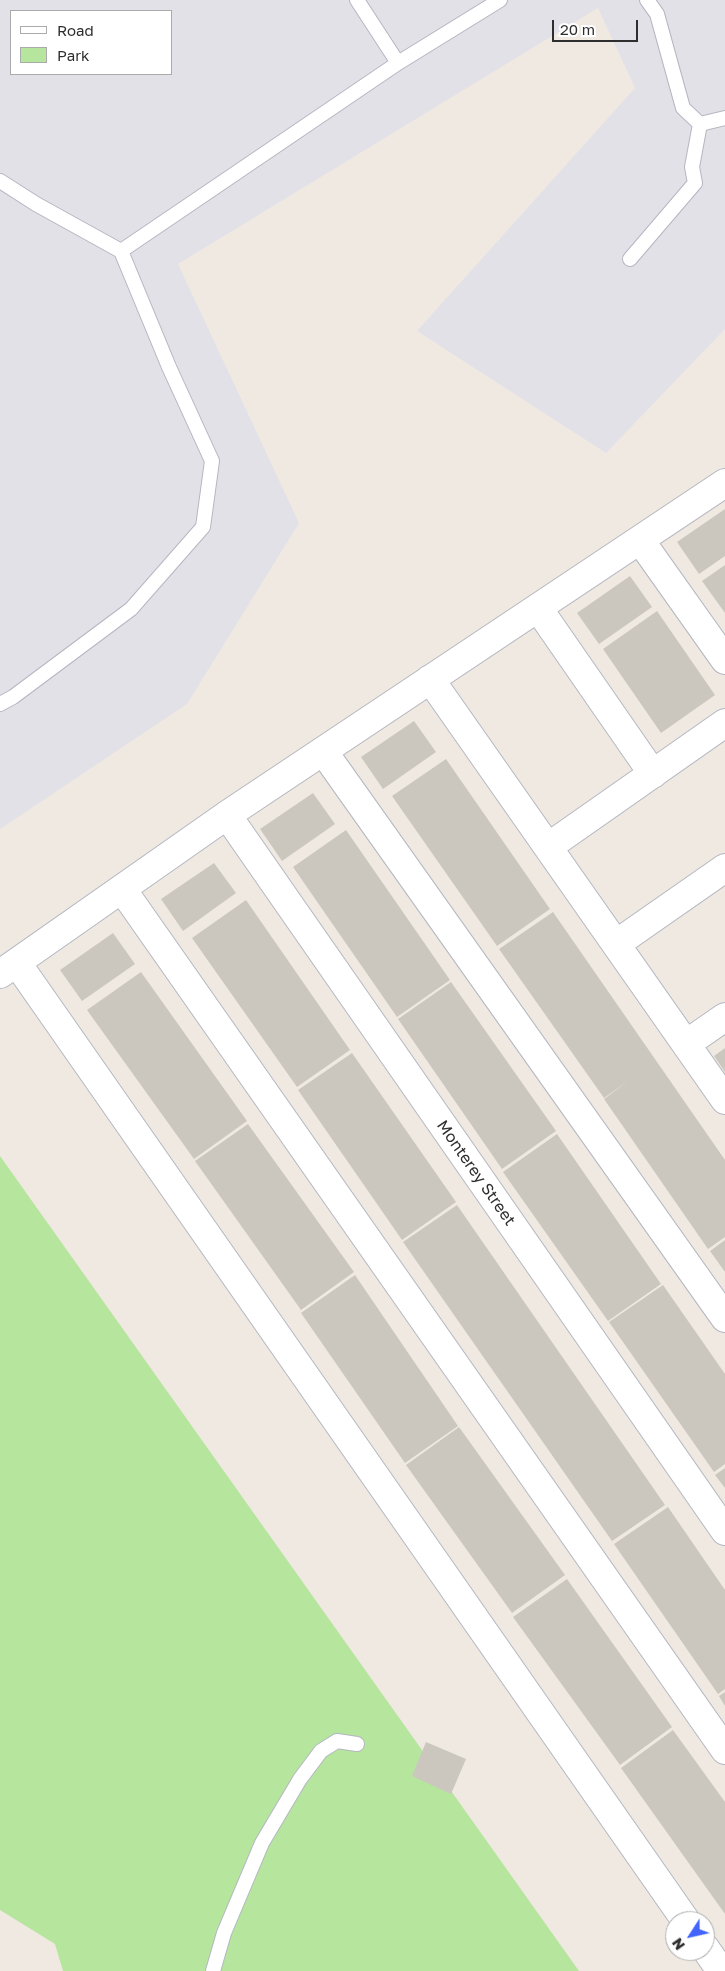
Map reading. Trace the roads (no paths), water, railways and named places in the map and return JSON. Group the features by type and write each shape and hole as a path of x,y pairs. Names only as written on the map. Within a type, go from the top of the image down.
{"street":[{"path":"679,1911 9,968 227,815 725,483"},
{"path":"640,540 725,660"},
{"path":"538,608 653,774"},
{"path":"430,679 725,1100"},
{"path":"548,848 725,723"},
{"path":"323,751 725,1318"},
{"name":"Monterey Street","path":"227,815 725,1532"},
{"path":"616,944 725,868"},
{"path":"122,889 725,1750"},
{"path":"686,1044 725,1017"}],"lane":[{"path":"357,0 398,63"},
{"path":"121,251 398,63 500,0"},
{"path":"646,0 657,14 683,108 700,124"},
{"path":"700,124 725,118"},
{"path":"630,259 696,183 692,167 700,124"},
{"path":"0,181 36,204 121,251 169,366 212,461 203,527 131,608 13,697 0,704"},
{"path":"212,1971 224,1933 262,1842 300,1779 321,1751 337,1741 357,1744"}]}
